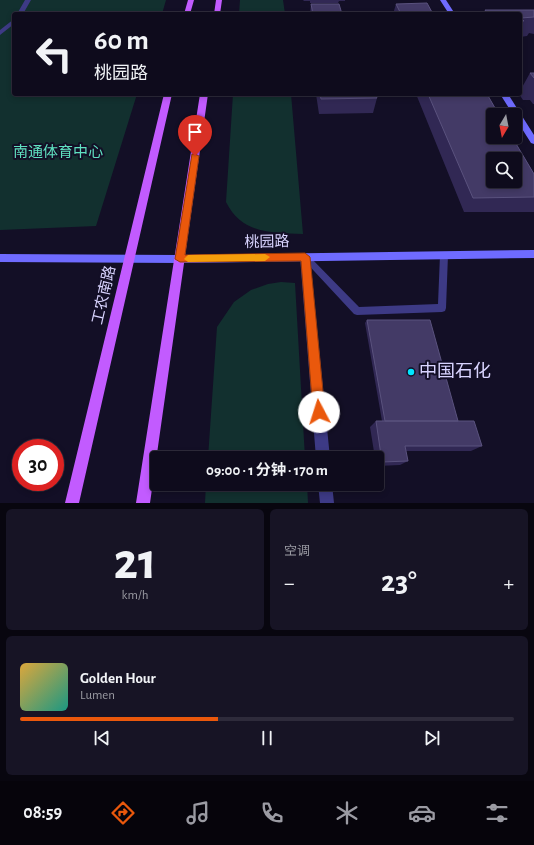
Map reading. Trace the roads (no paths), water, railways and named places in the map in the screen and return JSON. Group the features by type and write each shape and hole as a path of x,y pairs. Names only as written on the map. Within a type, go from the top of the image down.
{"main road":[{"path":"188,12 191,0"},
{"path":"217,12 219,0"},
{"name":"工农南路","path":"72,503 128,259 168,96"},
{"path":"143,503 204,96"}],"street":[{"path":"21,12 28,0"},
{"path":"443,0 451,12"},
{"path":"0,33 12,23"},
{"path":"505,96 534,141"},
{"name":"桃园路","path":"0,258 180,259 534,254"},
{"path":"305,257 322,451"},
{"path":"326,491 327,503"}],"lane":[{"path":"305,257 357,311 442,308 444,255"}],"place":[{"name":"中国石化","path":"411,372"}],"park label":[{"name":"南通体育中心","path":"58,152"}]}
